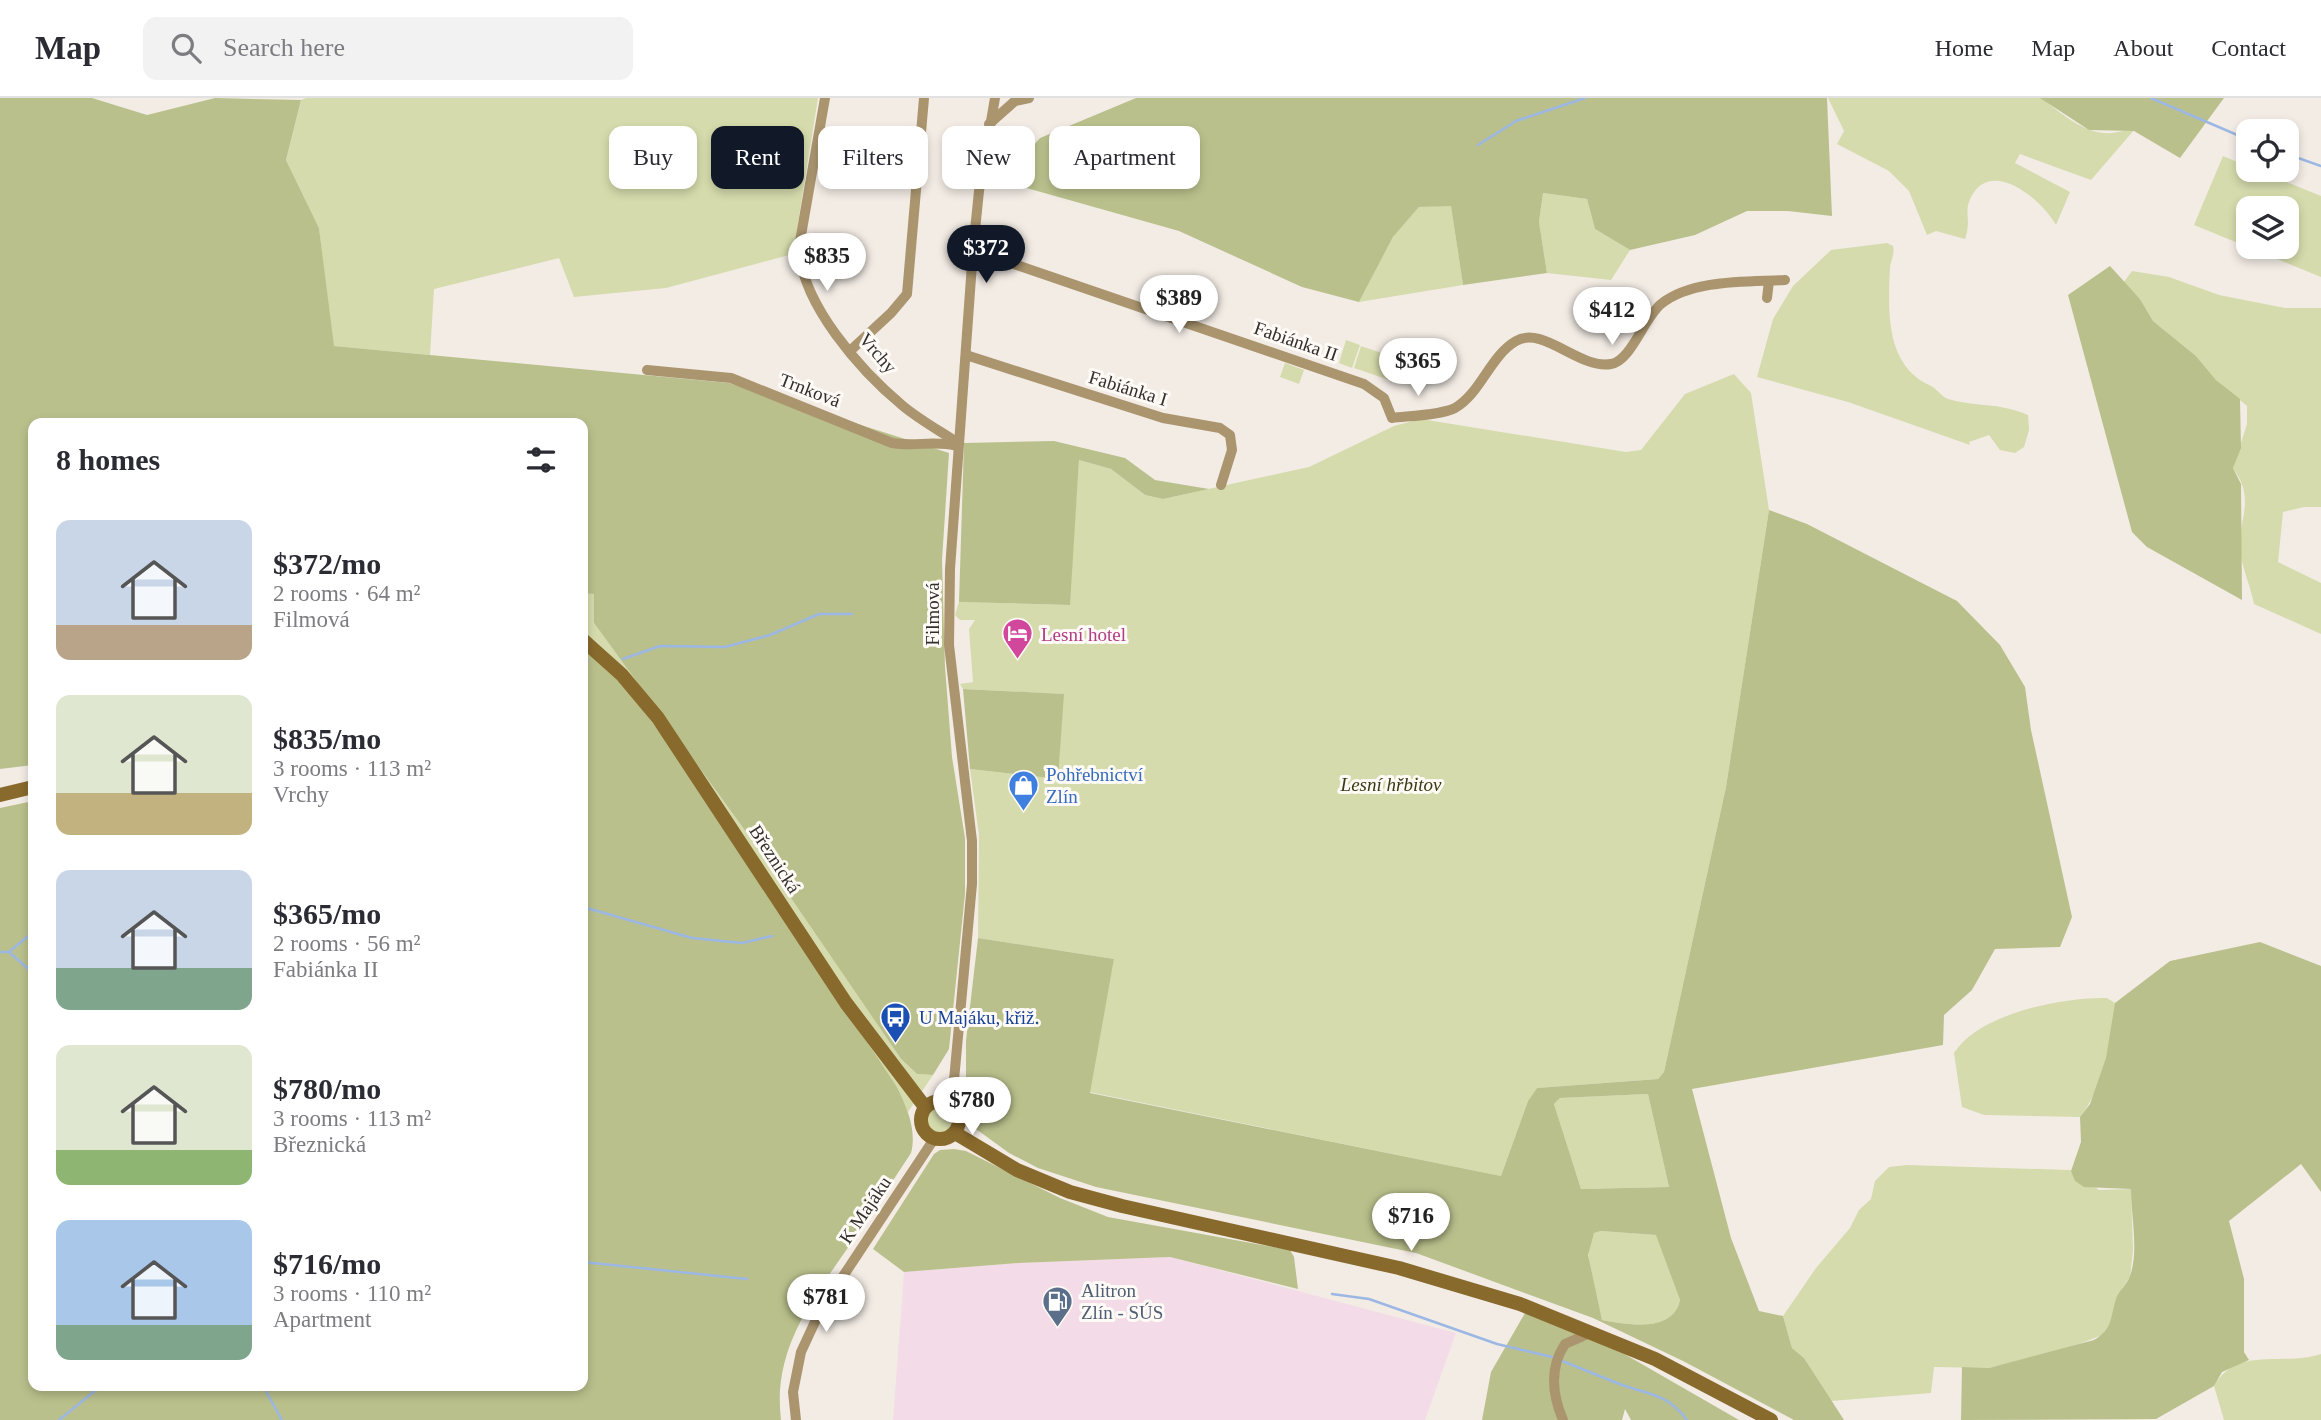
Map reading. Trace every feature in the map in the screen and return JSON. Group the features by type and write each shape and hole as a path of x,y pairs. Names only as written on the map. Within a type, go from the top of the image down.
{"main road":[{"name":"Březnická","path":"588,644 622,675 658,718 846,1003 925,1107 921,1125 934,1139"},
{"path":"0,795 28,788"},
{"path":"925,1107 934,1102 948,1102 959,1114 955,1133 947,1138 934,1139"},
{"path":"955,1133 1001,1162 1070,1192 1461,1284 1594,1332 1683,1373 1771,1420"}],"street":[{"name":"Vrchy","path":"825,98 803,212 799,264 808,290 824,319 869,373 904,407 958,444"},
{"path":"851,350 891,313 907,294 912,263 924,98"},
{"name":"Filmová","path":"948,1102 954,1080 972,884 972,841 949,645 950,569 973,250 989,124 995,98"},
{"path":"989,124 1016,101 1029,98"},
{"name":"Fabiánka II","path":"973,250 1364,384 1384,398 1392,418 1455,408 1517,340 1535,338 1591,362 1611,365 1623,358 1655,310 1668,299 1698,289 1769,281"},
{"path":"1768,298 1769,281 1786,279"},
{"name":"Fabiánka I","path":"967,355 1163,418 1220,428 1230,435 1232,450 1221,485"},
{"name":"Trnková","path":"647,370 731,378 892,443 912,446 943,442 958,444"},
{"name":"K Majáku","path":"796,1420 793,1392 801,1352 820,1311 934,1139"},
{"path":"1563,1420 1553,1390 1559,1353 1565,1343 1594,1332"}],"shaded area":[{"path":"1170,1257 1456,1333 1425,1420 893,1420 904,1272 1019,1263"}],"green space":[{"path":"0,98 92,98 147,115 215,98 301,100 286,160 319,228 334,346 729,383 949,453 942,560 945,667 952,757 965,838 965,894 949,1049 933,1075 917,1074 901,1059 741,825 594,623 594,594 588,593 588,418 28,418 28,766 0,769"},
{"path":"818,98 804,185 804,126 711,126 711,189 803,189 793,254 666,288 574,297 559,258 434,289 430,355 333,346 319,228 286,160 301,100"},
{"path":"1136,98 1827,98 1832,216 1788,211 1747,211 1695,235 1630,250 1595,229 1587,199 1543,193 1539,222 1547,273 1463,285 1451,206 1419,207 1393,237 1359,302 1302,287 1179,231 1030,189 1035,189 1035,144 1049,134 1049,189 1200,189 1200,126 1069,126"},
{"path":"1828,98 2042,98 2074,122 2093,131 2112,133 2135,129 2091,180 2020,154 2015,163 2070,192 2056,225 2027,194 2001,181 1988,182 1977,188 1969,202 1965,239 1936,231 1927,235 1909,191 1889,171 1837,144 1844,131"},
{"path":"2040,98 2224,98 2180,158 2134,131 2089,130"},
{"path":"2223,156 2236,162 2236,182 2287,182 2321,196 2321,277 2277,259 2299,259 2299,196 2236,196 2236,242 2194,225"},
{"path":"1543,193 1587,199 1595,229 1630,250 1611,280 1547,273 1539,222"},
{"path":"1451,205 1463,285 1359,302 1393,237 1419,207"},
{"path":"1887,243 1893,246 1889,301 1892,336 1905,365 1916,377 1948,399 2007,408 2028,415 2029,430 2024,447 2015,453 2000,450 1989,435 1969,442 1970,445 1848,402 1757,377 1773,319 1793,286 1831,250"},
{"path":"2110,266 2140,299 2153,321 2196,356 2216,380 2240,399 2241,448 2233,468 2241,484 2242,600 2147,547 2132,532 2068,295"},
{"path":"2132,271 2169,277 2219,295 2285,308 2321,308 2321,507 2304,507 2283,512 2278,562 2321,583 2321,634 2254,604 2240,543 2244,491 2233,468 2247,424 2247,406 2216,380 2196,356 2153,321 2140,299 2124,282"},
{"path":"1346,340 1360,345 1352,368 1339,363"},
{"path":"1361,346 1406,361 1398,383 1354,368"},
{"path":"1285,363 1304,370 1299,384 1280,377"},
{"name":"Lesní hřbitov","path":"1734,374 1751,393 1769,510 1726,787 1664,1072 1658,1079 1537,1088 1528,1101 1501,1176 1089,1092 1114,959 978,938 979,835 970,769 1058,779 1063,694 963,689 960,684 973,682 969,629 975,620 960,620 955,615 959,602 1069,605 1079,460 1111,469 1145,495 1163,499 1309,467 1394,426 1421,419 1626,452 1641,450 1685,394"},
{"path":"1054,441 1125,458 1155,480 1209,489 1163,499 1145,495 1111,469 1079,460 1070,605 959,602 964,443"},
{"path":"1769,510 1807,524 1957,601 2000,645 2025,687 2031,730 2072,917 2060,947 1995,949 1972,990 1944,1015 1943,1045 1692,1089 1731,1238 1759,1311 1783,1316 1792,1348 1804,1358 1844,1420 1794,1420 1683,1361 1593,1318 1416,1253 1096,1187 1038,1168 1009,1153 976,1129 966,1091 966,1041 978,938 1114,959 1090,1093 1501,1176 1528,1101 1537,1088 1658,1079 1664,1072 1726,787","holes":["1648,1094 1669,1187 1581,1189 1554,1104 1560,1098","1601,1231 1656,1235 1680,1300 1676,1311 1668,1318 1647,1324 1602,1320 1588,1255 1594,1233"]},
{"path":"588,593 594,593 594,623 741,825 901,1059 917,1074 933,1075 908,1112 897,1087 769,897 588,656"},
{"path":"588,654 628,690 682,762 897,1087 910,1119 913,1136 911,1153 811,1302 790,1346 783,1369 781,1420 0,1420 0,808 28,802 28,1391 588,1391"},
{"path":"963,689 1064,694 1058,779 970,769"},
{"path":"2260,942 2321,966 2321,1192 2301,1164 2229,1221 2244,1279 2244,1352 2249,1360 2222,1372 2214,1386 2156,1419 1961,1420 1962,1367 1989,1368 2094,1340 2108,1327 2117,1296 2130,1276 2134,1245 2131,1189 2084,1187 2075,1181 2071,1171 2081,1142 2080,1117 2090,1104 2106,1058 2115,1003 2170,961"},
{"path":"2107,998 2115,1003 2110,1047 2095,1092 2080,1117 1984,1115 1962,1107 1954,1053 1966,1039 1982,1027 2024,1010 2046,1004"},
{"path":"1648,1094 1669,1187 1581,1189 1554,1104 1560,1098"},
{"path":"940,1108 949,1112 953,1121 949,1130 940,1134 931,1130 927,1121 931,1112"},
{"path":"940,1150 966,1151 1060,1198 1108,1217 1290,1250 1294,1257 1298,1289 1170,1257 1019,1263 904,1272 873,1249 934,1154"},
{"path":"1907,1165 2070,1170 2099,1190 2131,1189 2133,1250 2130,1277 2118,1294 2113,1320 2105,1334 2063,1350 1989,1368 1934,1367 1931,1393 1831,1401 1804,1358 1792,1348 1783,1316 1816,1268 1850,1228 1859,1210 1871,1199 1875,1181 1889,1167"},
{"path":"1601,1231 1657,1235 1680,1300 1676,1311 1668,1318 1647,1324 1602,1320 1589,1267 1588,1247 1594,1233"},
{"path":"1525,1313 1600,1340 1739,1420 1631,1420 1625,1409 1622,1420 1482,1420 1491,1372"},
{"path":"2321,1354 2321,1420 2224,1420 2214,1386 2224,1373 2248,1361 2291,1359"}],"waterway":[{"path":"1478,145 1516,121 1585,98"},
{"path":"2151,98 2236,134"},
{"path":"2299,158 2321,166"},
{"path":"623,659 660,646 725,647 770,635 819,614 852,614"},
{"path":"588,908 692,938 742,943 772,936"},
{"path":"0,952 9,952 28,936"},
{"path":"9,952 28,969"},
{"path":"588,1263 747,1279"},
{"path":"1332,1294 1369,1299 1497,1344 1552,1357"},
{"path":"1562,1361 1664,1399 1687,1420"},
{"path":"59,1420 95,1391"},
{"path":"266,1391 282,1420"}],"place":[{"name":"Lesní hotel","path":"1018,661"},
{"name":"Pohřebnictví Zlín","path":"1023,812"},
{"name":"U Majáku, křiž.","path":"896,1044"},
{"name":"Alitron Zlín - SÚS","path":"1058,1328"}]}
